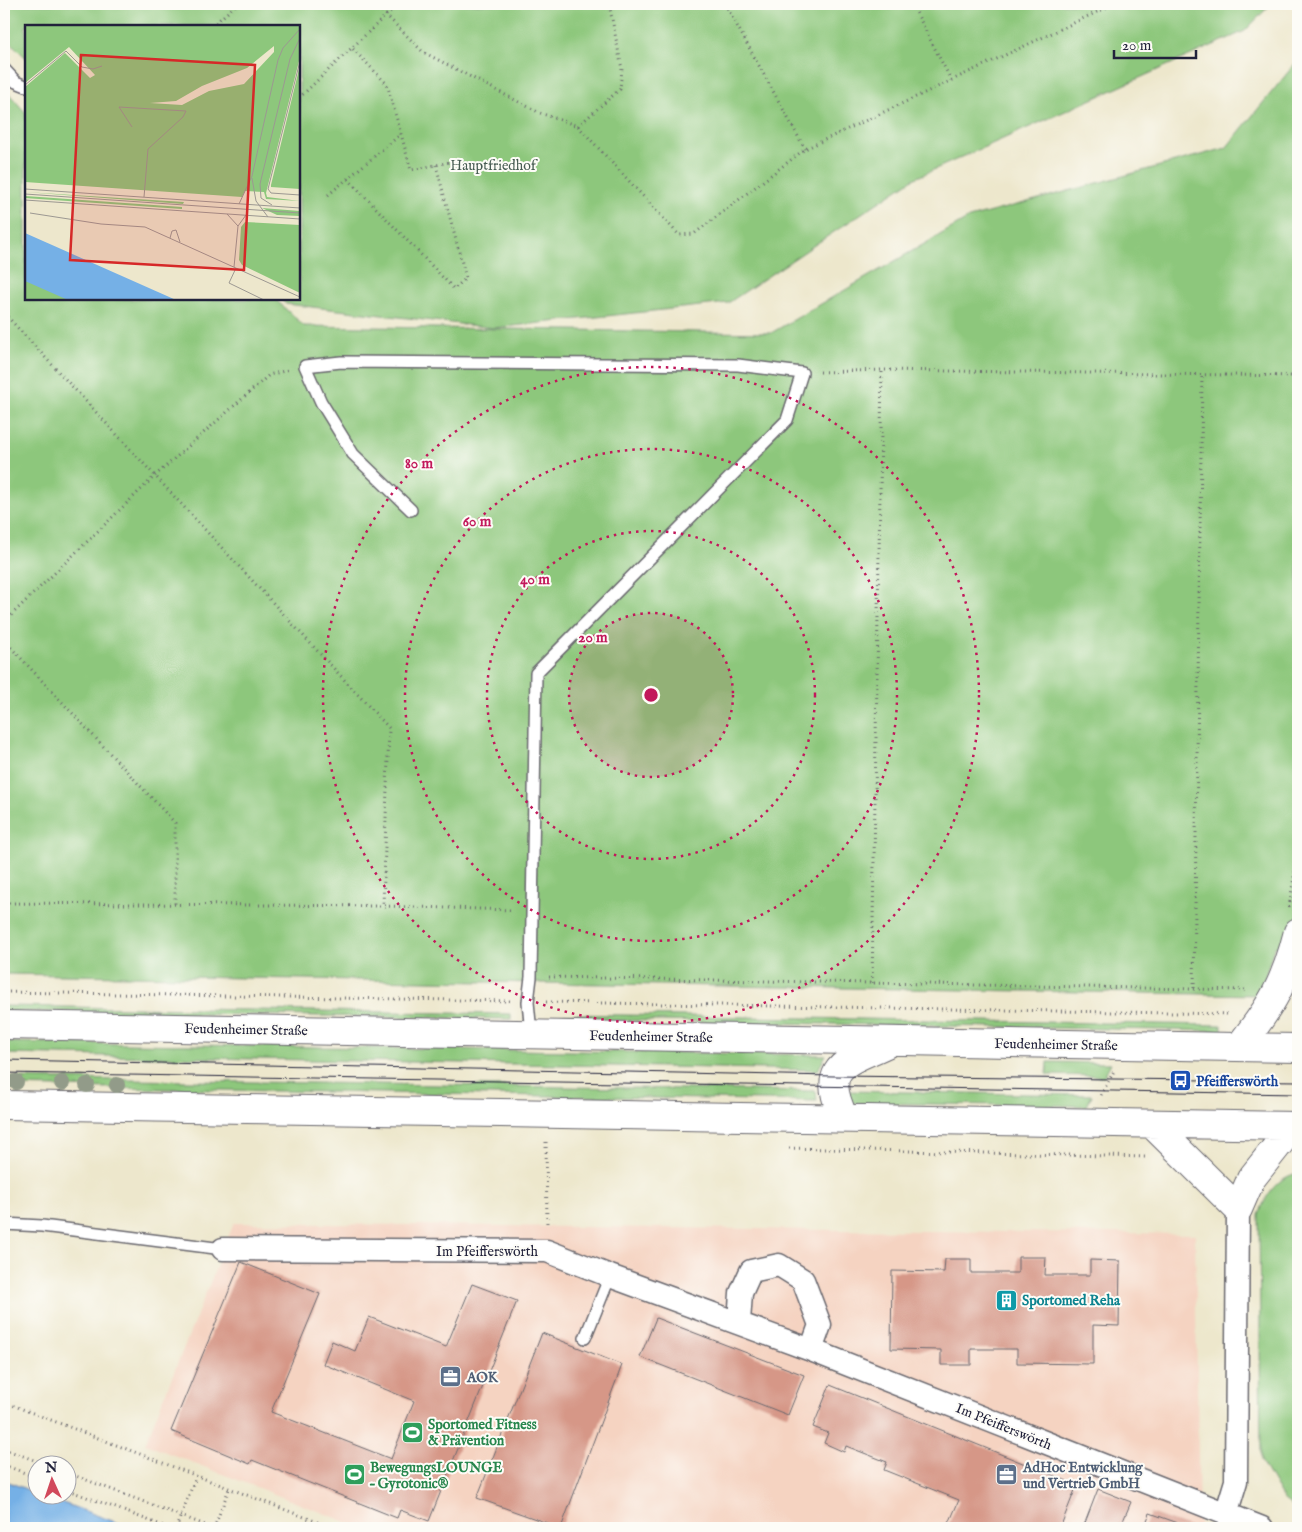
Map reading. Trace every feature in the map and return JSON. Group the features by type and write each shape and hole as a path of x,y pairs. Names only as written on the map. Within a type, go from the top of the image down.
{"main road":[{"path":"1238,1047 1264,1015 1279,992 1290,965 1298,932"},
{"name":"Feudenheimer Straße","path":"4,1025 1298,1048"},
{"path":"844,1118 837,1102 834,1088 834,1076 839,1067 894,1040"},
{"path":"4,1105 1296,1126"},
{"path":"1152,1124 1238,1209 1250,1179 1296,1126"}],"street":[{"name":"Im Pfeifferswörth","path":"223,1249 547,1251 810,1350 1242,1523 1236,1481 1238,1209"},
{"path":"738,1322 741,1293 751,1271 779,1265 803,1280 820,1325 810,1350"}],"lane":[{"path":"4,69 16,82 25,86"},
{"path":"410,510 353,454 321,402 305,366 341,362 738,366 802,373 787,420 536,674 531,977 528,1002 530,1033"},
{"path":"4,1224 42,1226 223,1249"},
{"path":"585,1338 610,1276"}],"path":[{"path":"213,25 238,4"},
{"path":"375,4 423,52 540,113 578,126 679,235 694,234 804,150 1114,4"},
{"path":"300,97 353,49 398,4"},
{"path":"578,126 620,89 622,70 608,7 610,4"},
{"path":"725,4 804,150"},
{"path":"912,4 951,80"},
{"path":"353,49 387,84 411,170 460,160"},
{"path":"328,196 401,134"},
{"path":"348,179 454,289 466,278 436,165"},
{"path":"4,313 389,728 383,906"},
{"path":"4,622 156,475 270,375 305,366"},
{"path":"802,373 882,370 1298,376"},
{"path":"872,983 882,370"},
{"path":"1194,988 1202,375"},
{"path":"4,640 175,823 175,905"},
{"path":"4,903 383,906 532,911"},
{"path":"531,977 1251,990"},
{"path":"4,992 1264,1015"},
{"path":"1098,1100 1115,1069"},
{"path":"546,1140 547,1251"},
{"path":"4,1402 333,1528"},
{"path":"4,1449 28,1458"},
{"path":"4,1465 28,1474"},
{"path":"78,1477 213,1528 229,1489"},
{"path":"176,1528 196,1477"},
{"path":"78,1494 169,1528"}],"shaded area":[{"path":"234,1223 1195,1234 1199,1524 1210,1528 362,1528 145,1444"}],"green space":[{"name":"Hauptfriedhof","path":"4,4 1271,4 1245,31 913,179 728,303 494,328 286,304 281,300 300,300 300,25 25,25 25,57 4,36"},
{"path":"1298,60 1298,947 1274,947 1260,995 4,974 4,88 25,112 25,300 276,300 304,326 771,333 969,218 1226,148"},
{"path":"4,1006 511,1014 511,1019 4,1011"},
{"path":"565,1014 1222,1025 1222,1031 547,1019"},
{"path":"4,1042 826,1055 818,1070 4,1054"},
{"path":"1048,1062 1111,1063 1104,1076 1047,1075"},
{"path":"4,1078 816,1091 817,1101 4,1086"},
{"path":"844,1091 1092,1095 1087,1106 849,1103"},
{"path":"1298,1173 1298,1511 1283,1499 1261,1461 1259,1214 1273,1188 1290,1175"}],"water":[{"path":"4,1480 28,1490 28,1504 66,1504 132,1528 4,1528"}],"building":[{"name":"Sportomed Reha","path":"1018,1257 1046,1257 1045,1275 1090,1275 1090,1260 1120,1261 1119,1326 1093,1325 1093,1364 1017,1363 1017,1349 971,1349 971,1365 941,1365 941,1350 891,1349 892,1271 944,1272 945,1259 971,1259 971,1273 1018,1273"},
{"path":"241,1262 320,1294 271,1412 391,1459 414,1401 323,1364 332,1341 355,1351 369,1317 446,1347 472,1284 517,1301 429,1521 400,1510 397,1518 252,1460 250,1464 171,1431"},
{"path":"656,1318 804,1375 788,1415 640,1357"},
{"path":"542,1333 622,1365 561,1528 477,1498"},
{"path":"830,1385 1077,1485 1060,1528 947,1528 959,1500 884,1470 887,1462 846,1446 844,1452 824,1443 828,1433 813,1427"},
{"path":"1098,1489 1131,1502 1120,1528 1083,1528"},
{"path":"1150,1513 1192,1528 1144,1528"}],"tram line":[{"path":"4,1060 834,1076 1298,1081"},
{"path":"4,1073 1298,1094"}],"place":[{"name":"Pfeifferswörth","path":"1180,1081"},
{"name":"Sportomed Reha","path":"1006,1300"},
{"name":"AOK","path":"451,1377"},
{"name":"Sportomed Fitness & Prävention","path":"412,1432"},
{"name":"BewegungsLOUNGE – Gyrotonic®","path":"354,1475"},
{"name":"AdHoc Entwicklung und Vertrieb GmbH","path":"1007,1475"}]}
